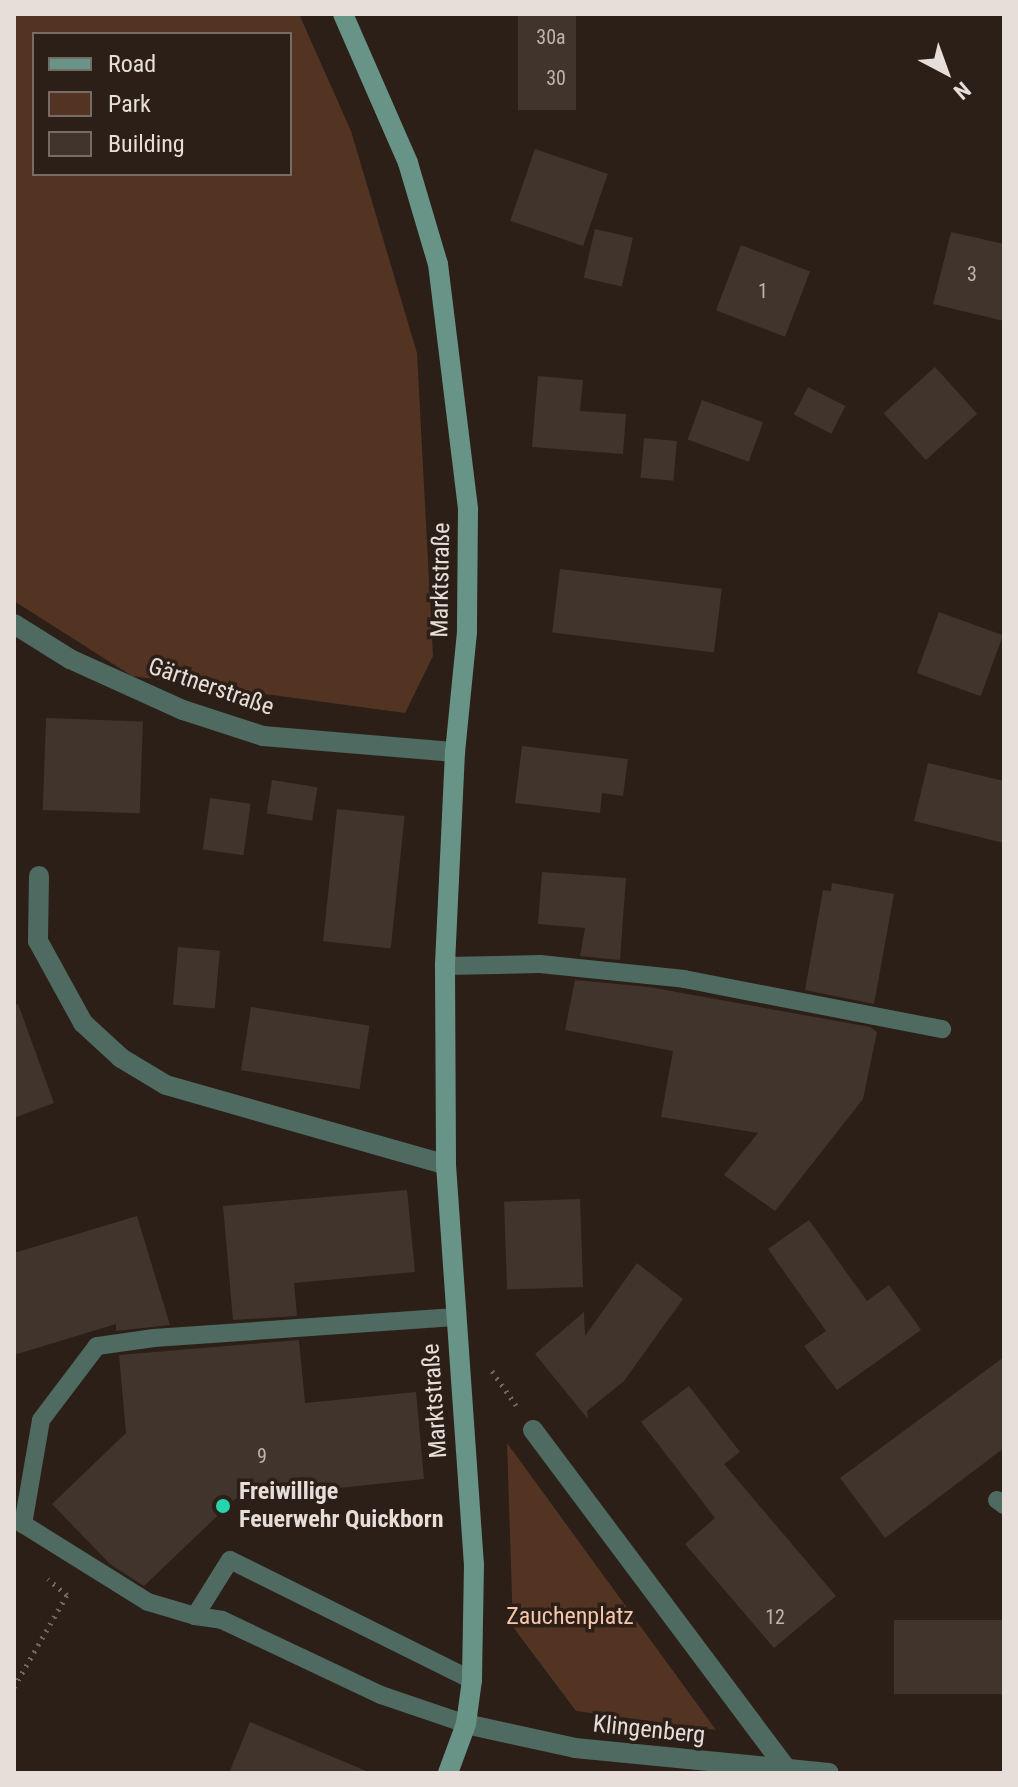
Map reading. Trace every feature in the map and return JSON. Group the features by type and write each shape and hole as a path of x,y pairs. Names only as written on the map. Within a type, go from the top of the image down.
{"main road":[{"name":"Marktstraße","path":"343,14 408,163 438,264 468,509 467,632 455,752 445,966 446,1165 474,1564 472,1680 466,1724 448,1773"}],"street":[{"name":"Gärtnerstraße","path":"14,624 70,659 183,710 263,736 455,752"},
{"path":"39,876 38,941 83,1023 121,1058 166,1085 446,1165"},
{"path":"533,1430 788,1771"},
{"name":"Klingenberg","path":"466,1724 575,1748 829,1773"}],"lane":[{"path":"445,966 540,964 684,979 942,1029"},
{"path":"455,1317 97,1346 41,1420 19,1520 148,1602 195,1616 222,1620 381,1695 466,1724"},
{"path":"195,1616 230,1560 472,1680"}],"path":[{"path":"14,1687 67,1595 46,1576"}],"green space":[{"path":"14,14 299,14 351,131 417,353 433,656 405,713 132,676 14,601"},
{"name":"Zauchenplatz","path":"507,1443 716,1730 576,1711 513,1627"}],"building":[{"path":"518,14 576,14 576,110 518,110"},
{"path":"535,149 608,174 583,246 510,221"},
{"path":"595,229 633,238 622,286 584,278"},
{"path":"951,232 1004,244 1004,321 933,304"},
{"path":"741,245 810,272 785,337 716,310"},
{"path":"935,367 977,414 926,460 884,413"},
{"path":"538,376 583,380 580,411 626,414 623,454 532,447"},
{"path":"808,387 845,406 831,434 794,415"},
{"path":"702,400 763,422 749,462 688,439"},
{"path":"644,438 677,441 673,481 641,478"},
{"path":"560,569 722,589 714,652 552,633"},
{"path":"939,612 1003,635 981,696 917,673"},
{"path":"46,718 143,721 140,813 43,810"},
{"path":"522,746 628,759 623,796 602,793 600,813 515,803"},
{"path":"928,763 1004,781 1004,843 914,821"},
{"path":"272,780 317,787 312,821 267,814"},
{"path":"210,798 251,804 243,855 203,849"},
{"path":"337,809 405,816 391,948 323,941"},
{"path":"542,872 626,878 620,960 580,956 585,928 538,924"},
{"path":"832,883 894,894 874,1004 805,990 823,890 831,891"},
{"path":"178,947 220,951 215,1008 173,1005"},
{"path":"575,980 649,987 870,1027 877,1032 863,1099 775,1211 724,1175 758,1133 661,1117 673,1051 565,1030"},
{"path":"18,1004 54,1103 14,1118 14,1005"},
{"path":"251,1007 370,1026 360,1089 241,1070"},
{"path":"407,1190 415,1272 294,1283 297,1316 233,1320 223,1206"},
{"path":"580,1199 583,1287 507,1290 504,1202"},
{"path":"137,1216 170,1325 116,1331 116,1324 14,1355 14,1253"},
{"path":"809,1220 867,1301 889,1285 921,1330 837,1390 804,1346 826,1331 768,1249"},
{"path":"637,1263 683,1299 624,1381 587,1411 588,1419 535,1354 584,1312 585,1336"},
{"path":"299,1340 305,1403 416,1392 424,1479 235,1499 144,1586 110,1564 52,1504 126,1433 119,1355"},
{"path":"1004,1357 1004,1448 885,1538 840,1478"},
{"path":"689,1386 740,1452 724,1464 836,1596 774,1648 685,1544 715,1518 641,1422"},
{"path":"894,1620 1004,1620 1004,1694 894,1694"},
{"path":"250,1722 371,1773 229,1773"}],"place":[{"name":"Freiwillige Feuerwehr Quickborn","path":"223,1506"}]}
